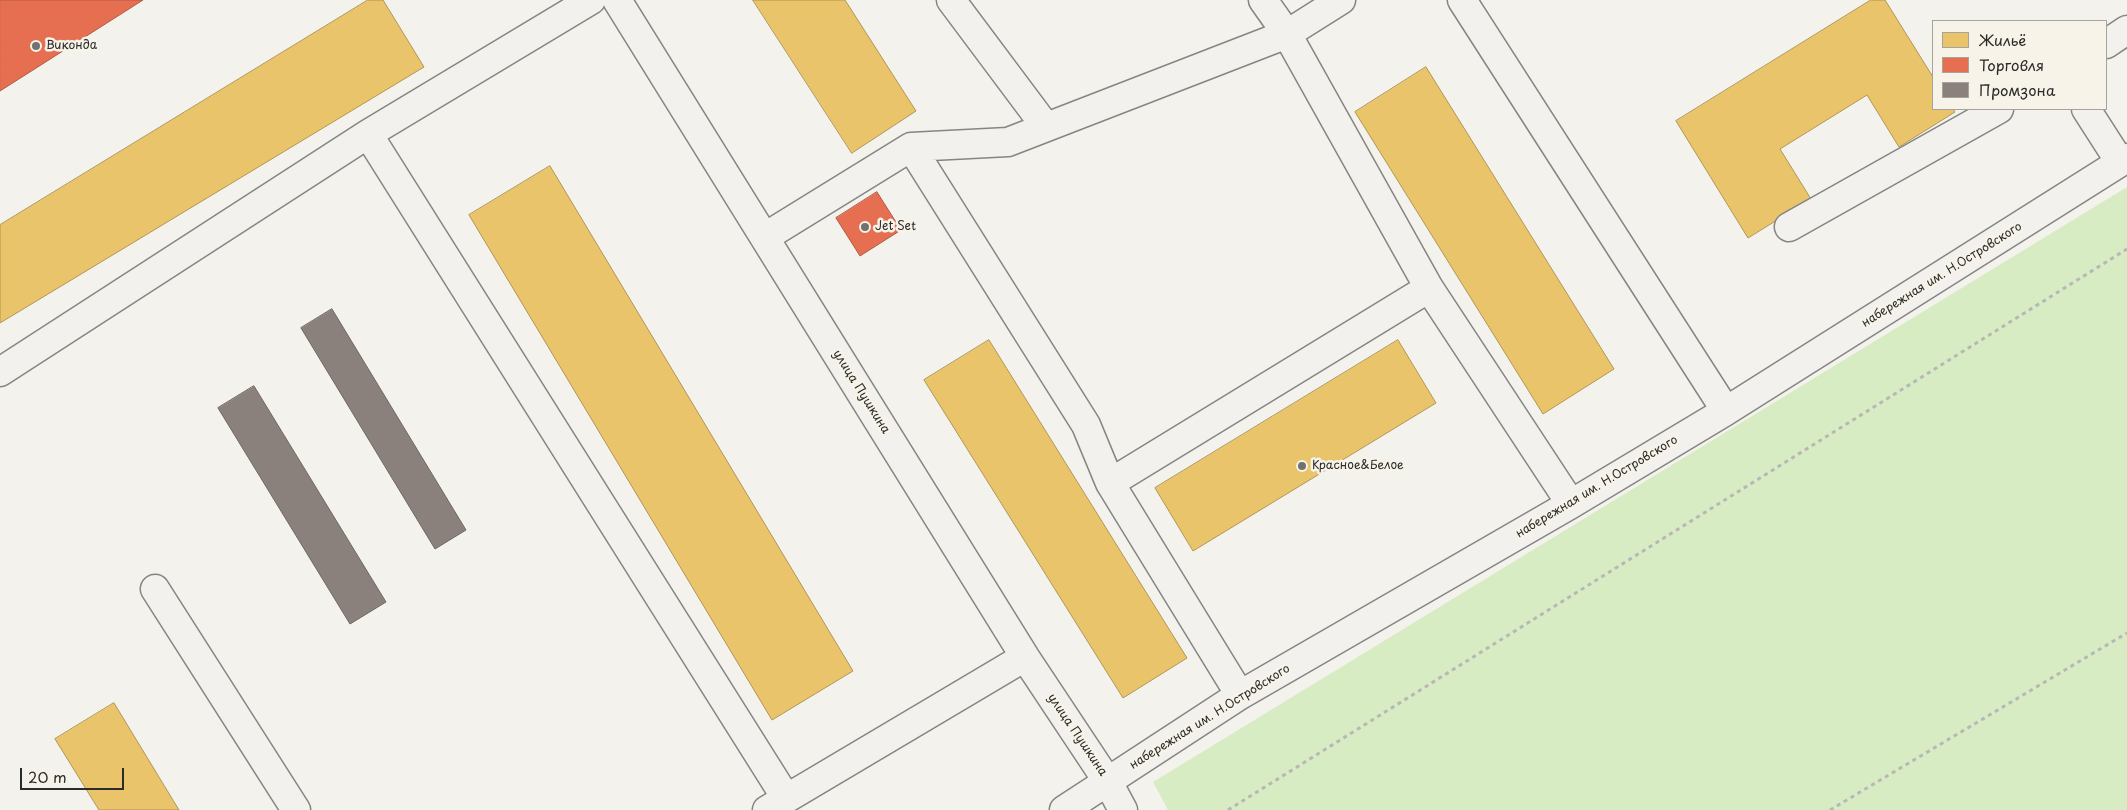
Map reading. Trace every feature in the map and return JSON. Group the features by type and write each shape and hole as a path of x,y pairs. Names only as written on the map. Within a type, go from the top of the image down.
{"street":[{"path":"0,372 368,134 591,0"},
{"name":"улица Пушкина","path":"617,0 1025,657 1108,782 1123,810"},
{"path":"951,0 1046,127"},
{"path":"1263,0 1287,34 1429,288 1571,504"},
{"path":"765,237 911,147 1008,142 1287,34 1341,0"},
{"path":"1462,0 1726,411"},
{"path":"2107,43 2127,30"},
{"path":"1789,227 1997,110"},
{"path":"2087,110 2124,160"},
{"path":"368,134 776,804 1025,657"},
{"path":"911,147 1086,425 1110,483 1240,695"},
{"name":"набережная им. Н.Островского","path":"1064,810 1240,695 1571,504 1726,411 2124,160"},
{"path":"1110,483 1429,288"},
{"path":"155,589 296,810"}],"path":[{"path":"1228,810 2127,249"},
{"path":"1830,810 2127,633"}],"green space":[{"path":"2127,187 2127,810 1168,810 1153,782"}],"building: Жильё":[{"path":"368,0 383,0 424,67 0,323 0,225"},
{"path":"753,0 845,0 916,111 852,153"},
{"path":"1871,0 1885,0 1932,75 1932,110 1954,110 1955,112 1899,147 1867,95 1780,149 1811,199 1748,238 1676,121"},
{"path":"1426,67 1614,369 1543,414 1355,112"},
{"path":"550,166 853,671 772,720 469,215"},
{"path":"989,340 1187,658 1123,698 924,380"},
{"path":"1398,340 1436,403 1193,551 1155,488"},
{"path":"114,703 179,810 99,810 55,739"}],"building: Торговля":[{"name":"Виконда","path":"0,0 143,0 0,91"},
{"path":"877,192 901,230 860,256 836,218"}],"building: Промзона":[{"path":"332,309 466,530 435,549 301,328"},
{"path":"254,386 386,602 350,624 218,408"}],"place":[{"name":"Виконда","path":"36,46"},
{"name":"Jet Set","path":"865,227"},
{"name":"Красное&Белое","path":"1302,466"}]}
